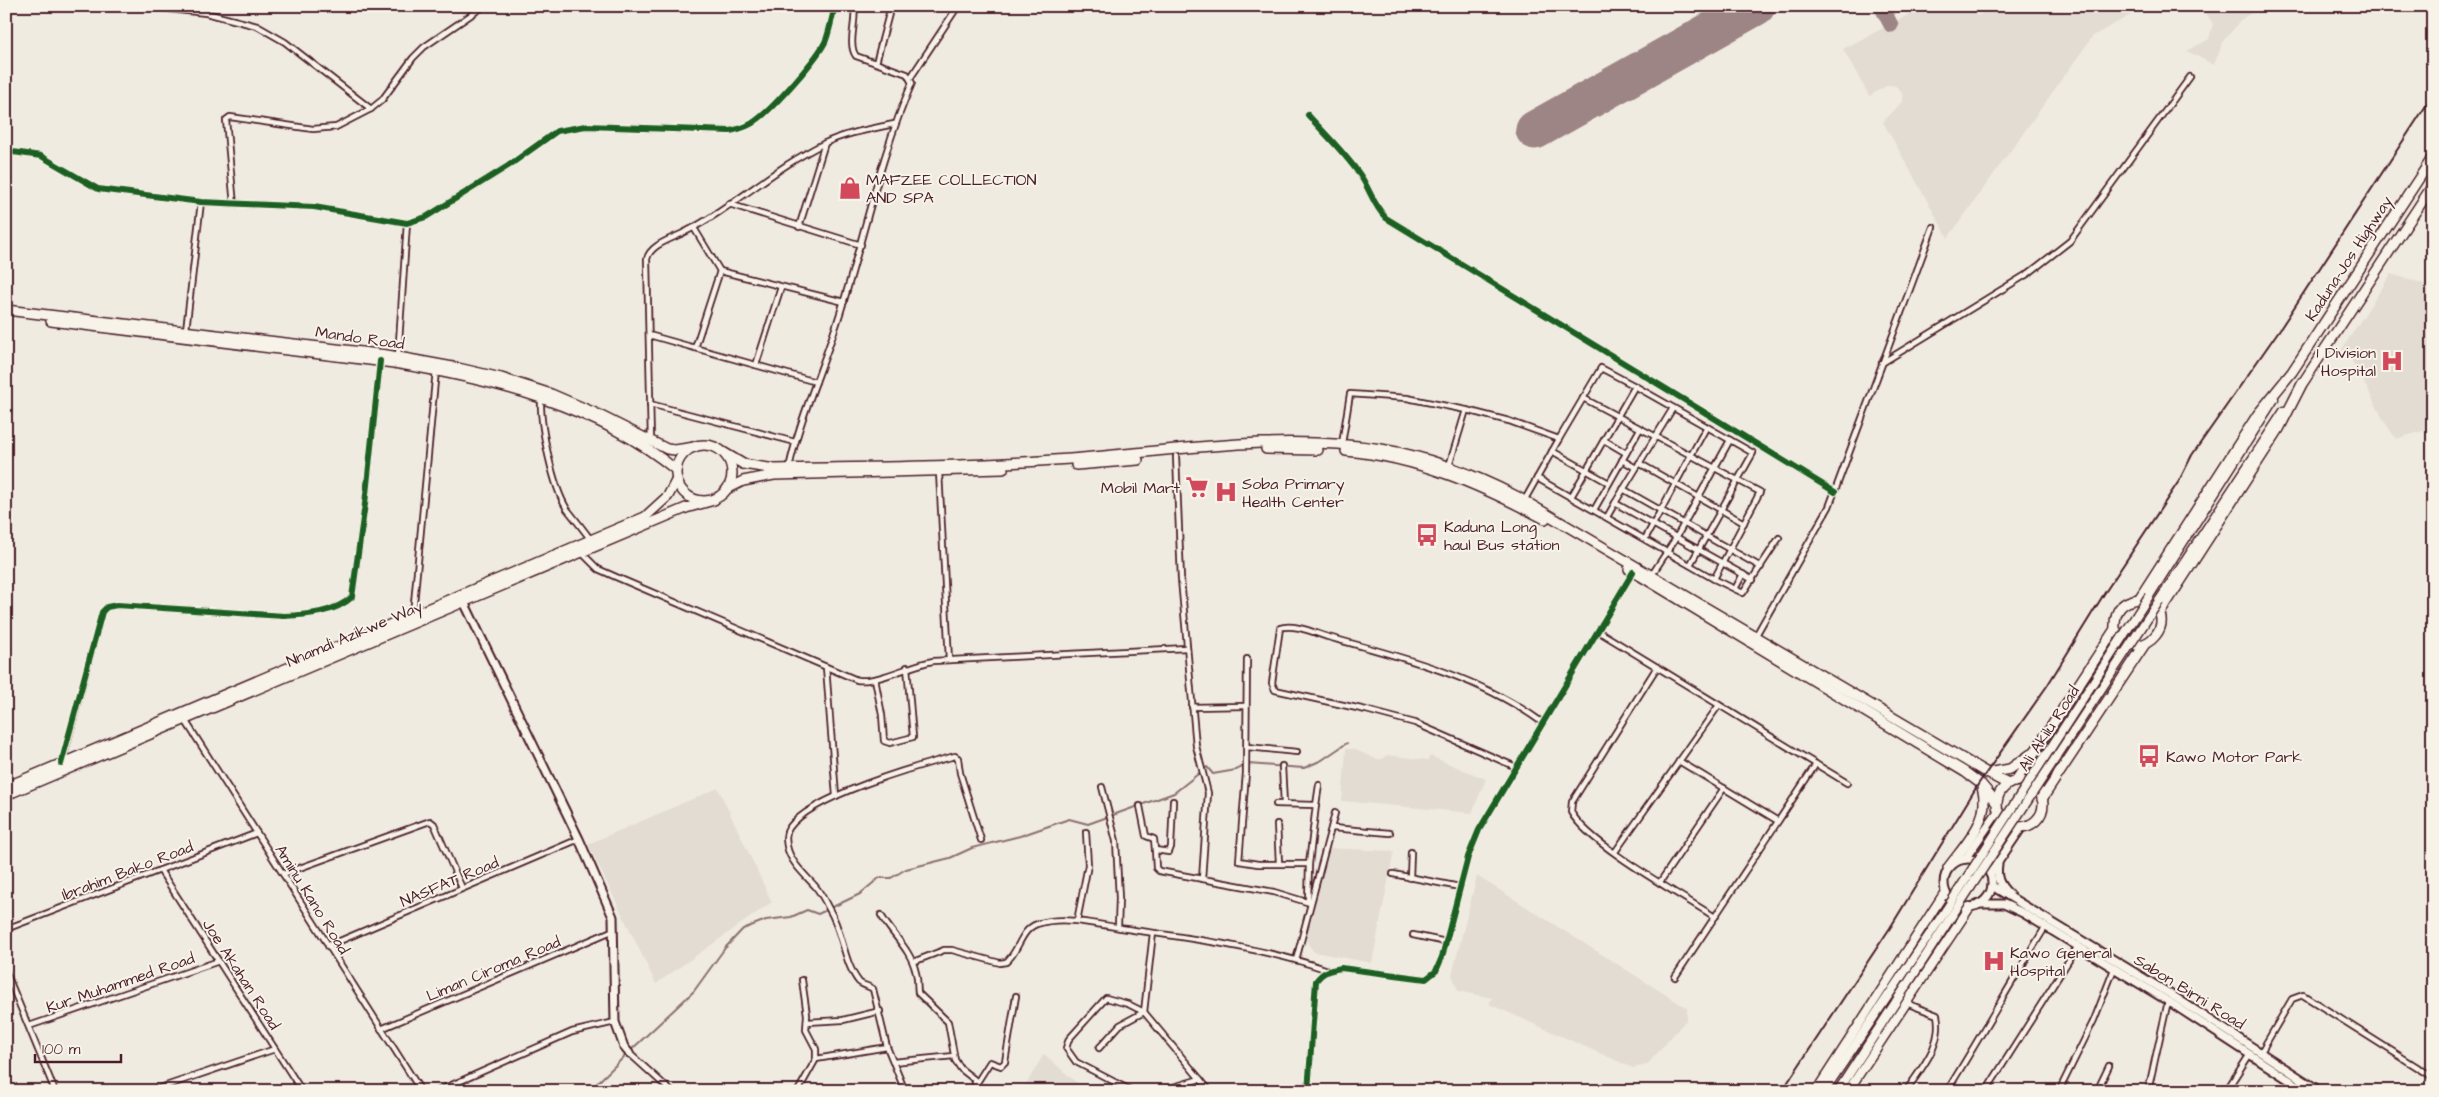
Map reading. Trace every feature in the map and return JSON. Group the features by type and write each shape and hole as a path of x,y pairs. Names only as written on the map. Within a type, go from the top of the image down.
{"highway":[{"name":"Kaduna-Jos Highway","path":"2139,598 2258,414 2290,374 2433,156"},
{"name":"Kaduna-Jos Highway","path":"2160,614 2279,429 2304,382 2433,186"},
{"name":"Mando Road","path":"6,310 398,356 458,368 527,386 575,404 651,442 674,450 695,447"},
{"name":"Mando Road","path":"6,316 380,361 436,370 503,387 586,417 650,449 677,475"},
{"path":"2290,374 2304,382"},
{"path":"2042,799 2032,785 2012,783 1986,773 1493,484 1449,466 1396,452 1342,445 1264,444 1005,463 789,468 752,467 736,462 714,447 695,447 686,452 679,460 677,475 686,495 695,500 714,500 728,488 742,481 768,476 939,472 1090,464 1259,449 1351,452 1424,466 1461,478 1505,498 1578,537 1965,772 1981,784 2006,823 2022,827 2031,824 2039,818 2042,809 2042,799 2145,644 2158,634 2161,626 2160,614 2155,606 2139,598 2122,604 2114,620 2115,629 2120,637 2127,642 2136,645 2145,644"},
{"path":"722,452 729,460 732,469 728,488"},
{"name":"Nnamdi Azikwe Way","path":"6,795 22,784 62,764 591,540 654,511 668,496 677,475"},
{"name":"Nnamdi Azikwe Way","path":"6,787 22,784 185,720 691,506 714,500"},
{"path":"1997,807 2002,789 2012,783 2038,749 2115,629"},
{"path":"1986,773 2010,769 2038,749"},
{"path":"1948,868 1976,828 1985,811 1986,801 1981,784"}],"main road":[{"name":"Ali Akilu Road","path":"1838,1091 2290,374"},
{"name":"Ali Akilu Road","path":"1824,1091 1950,912 2304,382"},
{"path":"1816,1091 1945,892"},
{"path":"1848,1091 1970,907"}],"street":[{"path":"141,6 206,13 257,26 286,42 370,109"},
{"path":"234,204 226,120 230,117 327,129 336,127 370,109 382,100 413,58 424,47 484,6"},
{"path":"6,151 41,156 98,190 201,202 314,207 407,223 426,217 508,166 545,137 571,127 730,131 743,128 758,119 777,101 826,41 835,6"},
{"path":"854,6 856,16 853,52 856,56 911,78"},
{"path":"876,63 891,6"},
{"path":"789,468 795,442 844,302 894,124 912,83 911,78 958,6"},
{"path":"1882,363 2029,273 2070,241 2190,77"},
{"path":"1308,115 1355,167 1362,177 1376,208 1386,218 1835,492"},
{"path":"651,442 648,255 656,247 694,228 781,169 825,143 854,133 894,124"},
{"path":"799,227 825,143"},
{"path":"186,330 201,202"},
{"path":"729,204 861,245"},
{"path":"398,356 407,223"},
{"path":"1755,637 1830,507 1933,227"},
{"path":"694,228 720,271 844,302"},
{"path":"695,348 720,271"},
{"path":"756,365 781,287"},
{"path":"649,335 816,382"},
{"path":"62,764 102,612 107,607 116,605 284,616 304,615 326,610 345,604 352,597 365,504 380,361"},
{"path":"1524,501 1601,368 1753,453 1690,566"},
{"path":"413,614 436,370"},
{"path":"1572,497 1635,386"},
{"path":"1342,445 1350,394 1407,398 1466,410 1509,421 1559,439"},
{"path":"1583,398 1617,418 1760,492 1714,579"},
{"path":"541,400 542,419 559,493 567,508 591,540"},
{"path":"650,404 795,442"},
{"path":"1607,517 1673,408"},
{"path":"1449,466 1466,410"},
{"path":"1645,539 1706,428"},
{"path":"1594,510 1640,429"},
{"path":"1604,440 1626,453"},
{"path":"1651,576 1676,538 1730,440"},
{"path":"1552,451 1610,483"},
{"path":"1176,456 1181,580 1192,707 1200,767 1208,793 1202,879"},
{"path":"1622,460 1675,484 1744,523"},
{"path":"939,472 949,660"},
{"path":"1536,478 1667,551 1690,566 1735,589 1745,592 1779,538"},
{"path":"1623,489 1761,567"},
{"path":"1615,503 1753,580"},
{"path":"582,553 598,569 857,680 874,679 924,662 1187,648"},
{"path":"1308,1091 1316,981 1321,974 1328,970 1341,968 1426,979 1436,971 1446,942 1468,857 1479,830 1633,572"},
{"path":"1735,589 1743,574"},
{"path":"464,602 606,897 615,930 615,1022 627,1051 671,1091"},
{"path":"1516,767 1415,723 1274,690 1272,683 1280,628 1293,628 1334,638 1455,676 1525,710 1543,724"},
{"path":"1598,631 1847,783"},
{"path":"1247,659 1245,706 1247,765 1239,861 1258,864 1309,864"},
{"path":"826,667 836,796"},
{"path":"874,679 882,715 884,741 890,742 913,736 907,667"},
{"path":"1657,667 1572,802 1571,812 1575,820 1614,852 1715,917"},
{"path":"1614,852 1719,705"},
{"path":"1192,707 1245,706"},
{"name":"Aminu Kano Road","path":"185,720 421,1091"},
{"path":"1247,747 1297,752"},
{"path":"906,1091 887,1047 873,989 860,983 851,966 840,930 832,913 816,888 794,861 787,848 786,834 790,827 807,812 836,796 920,765 957,756 981,840"},
{"path":"1679,761 1778,821"},
{"path":"1675,977 1816,764"},
{"path":"1282,766 1284,804"},
{"path":"1309,902 1309,864 1319,785"},
{"path":"1102,787 1116,841 1118,928"},
{"path":"1660,882 1724,788"},
{"path":"1155,850 1170,851 1173,801"},
{"path":"1276,804 1316,805"},
{"path":"1140,806 1146,836 1154,839 1156,868 1159,871 1274,892 1309,902"},
{"path":"1965,859 1997,807"},
{"path":"1296,960 1309,902 1335,813"},
{"path":"283,874 430,820 434,824 462,888"},
{"path":"1276,824 1279,864"},
{"path":"1990,874 2022,827"},
{"path":"1332,828 1390,833"},
{"path":"1077,921 1088,866 1086,832"},
{"name":"Ibrahim Bako Road","path":"6,929 257,833"},
{"name":"NASFAT Road","path":"328,946 579,839"},
{"path":"1410,878 1411,852"},
{"path":"1965,859 1976,860 1984,866 1990,874 1992,886 1990,894 1979,904 1970,907 1955,904 1945,892 1943,880 1948,868 1956,862 1965,859"},
{"path":"1998,864 1996,876 2002,888 2018,902"},
{"name":"Joe Akahan Road","path":"160,870 302,1091"},
{"path":"1393,874 1460,887"},
{"name":"Sabon Birni Road","path":"1992,886 2261,1052 2320,1091"},
{"name":"Sabon Birni Road","path":"1979,904 2004,904 2046,926 2168,1001 2302,1090"},
{"path":"881,915 888,927 904,945 913,962 917,975 918,992 948,1022 954,1056 958,1066 972,1076 976,1084"},
{"path":"913,962 944,950 952,950 1006,962 1028,929 1036,924 1077,921 1153,933 1296,960 1328,970"},
{"path":"1948,1091 1993,1011 2046,926"},
{"name":"Liman Ciroma Road","path":"381,1029 615,930"},
{"path":"1144,1012 1153,933"},
{"path":"1413,935 1446,942"},
{"path":"1986,1091 2078,946"},
{"name":"Kur Muhammed Road","path":"28,1026 219,961"},
{"path":"2060,1091 2094,1020 2114,968"},
{"path":"6,972 55,1091"},
{"path":"798,1091 816,1060 816,1049 806,1030 807,1022 802,980"},
{"path":"2261,1052 2292,999 2303,995 2433,1077"},
{"path":"975,1091 976,1084 990,1062 1001,1066 1005,1062 1016,996"},
{"path":"1132,1091 1076,1062 1066,1048 1069,1039 1106,998 1128,1004 1144,1012 1210,1091"},
{"path":"2148,1091 2168,1001"},
{"path":"1906,1003 1937,1015 1940,1027 1935,1046 1906,1091"},
{"path":"807,1022 843,1020 880,1012"},
{"path":"1099,1048 1120,1025 1144,1012"},
{"path":"438,1091 572,1032 615,1022"},
{"path":"816,1060 887,1047"},
{"path":"151,1091 275,1049"},
{"path":"2226,1091 2250,1054"},
{"path":"892,1062 954,1056"},
{"path":"2097,1091 2108,1066"},
{"path":"1160,1091 1200,1079"}],"shaded area":[{"path":"1925,6 1972,6 1977,16 1996,6 2147,6 2093,36 1948,238 1883,122 1903,101 1902,93 1896,86 1888,85 1869,96 1843,49"},
{"path":"2201,6 2264,6 2243,18 2224,40 2214,65 2187,51 2209,39 2213,24"},
{"name":"1 Division Hospital","path":"2391,274 2422,283 2433,290 2433,428 2396,439 2384,421 2357,369 2346,352 2340,352"},
{"path":"1346,749 1354,749 1376,759 1382,759 1387,755 1428,760 1430,756 1486,779 1472,813 1342,801"},
{"path":"718,788 772,902 656,984 588,844"},
{"path":"1328,848 1394,851 1372,963 1314,952 1306,941"},
{"path":"1477,876 1687,1008 1687,1019 1647,1065 1633,1068 1489,1004 1492,998 1458,991 1452,975"},
{"path":"1044,1054 1086,1091 1022,1091"}],"waterway":[{"path":"630,1051 694,991 725,948 743,929 766,920 791,917 807,910 818,914 860,894 879,878 891,878 906,869 950,858 972,848 1020,836 1069,819 1088,824 1174,793 1207,767 1213,774 1236,770 1248,764 1304,768 1322,760 1347,743"},
{"path":"589,1091 627,1054"}],"taxiway":[{"path":"1881,6 1891,25"}],"runway":[{"path":"1535,130 1756,6"}],"railway":[{"path":"1782,1091 1890,928 1979,783 2047,686 2104,594 2179,481 2192,455 2280,329 2433,95"}],"cycle path":[{"path":"6,151 41,156 98,189 201,202 314,207 407,223 426,217 508,166 557,131 586,126 730,131 749,125 774,104 815,58 826,40 835,6"},
{"path":"1308,115 1354,167 1386,218 1835,492"},
{"path":"61,764 102,612 107,607 117,605 284,616 311,614 329,610 352,597 365,504 380,361"},
{"path":"1308,1091 1316,981 1327,971 1341,968 1426,979 1436,971 1442,957 1468,857 1479,830 1633,572"}],"place":[{"name":"MAFZEE COLLECTION AND SPA","path":"850,188"},
{"name":"1 Division Hospital","path":"2392,361"},
{"name":"Mobil Mart","path":"1197,487"},
{"name":"Soba Primary Health Center","path":"1226,492"},
{"name":"Kaduna Long haul Bus station","path":"1427,535"},
{"name":"Kawo Motor Park","path":"2149,756"},
{"name":"Kawo General Hospital","path":"1994,961"}]}
